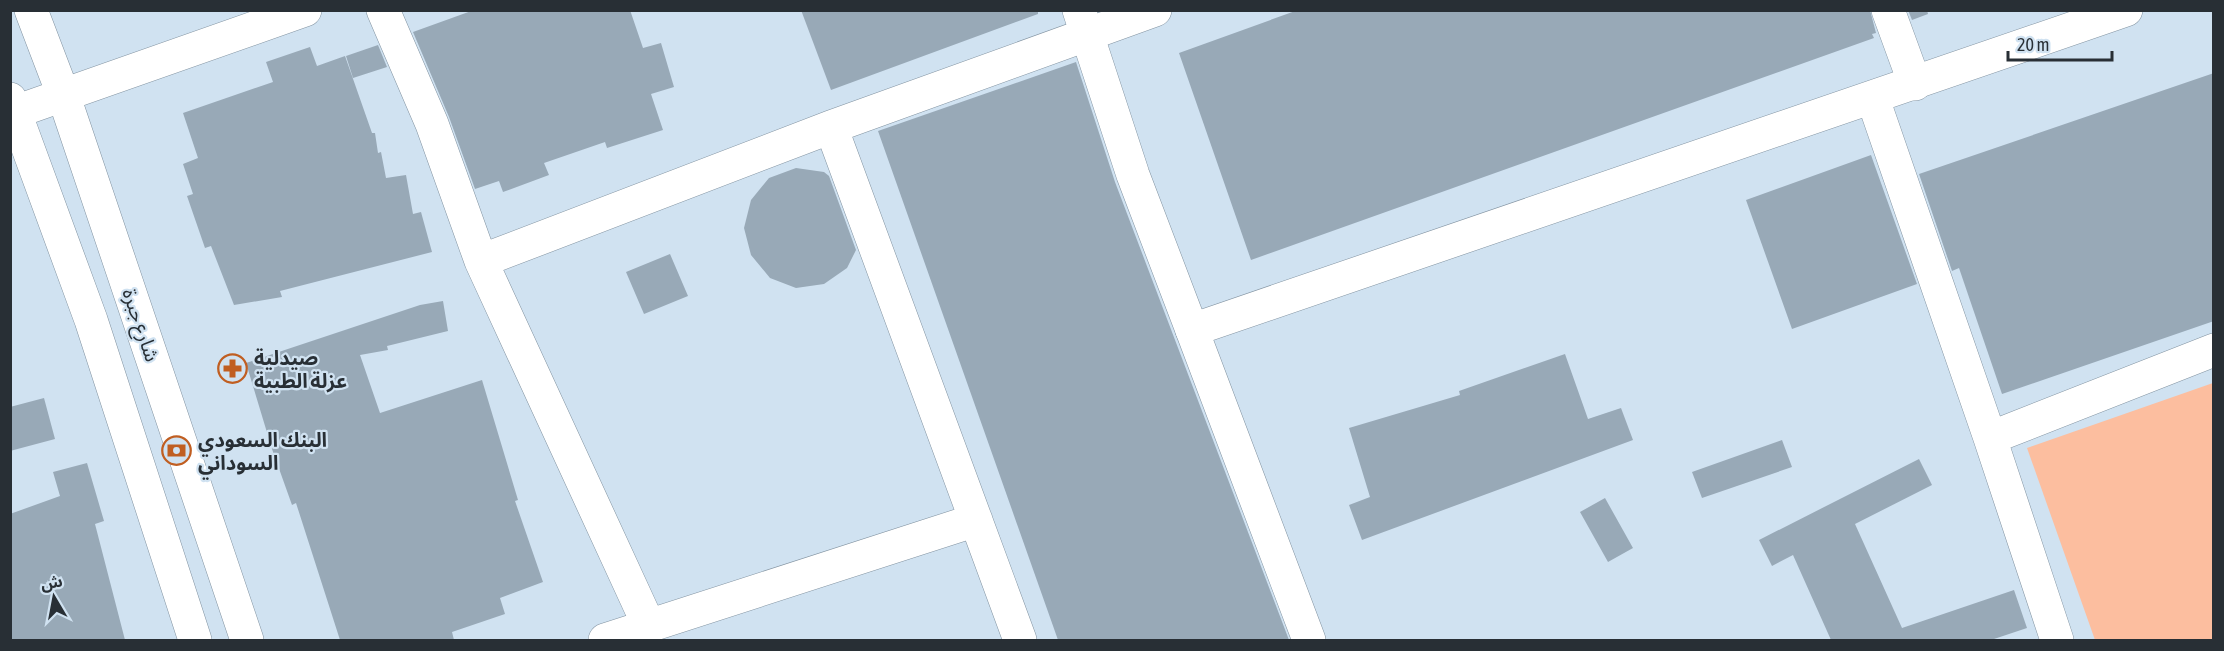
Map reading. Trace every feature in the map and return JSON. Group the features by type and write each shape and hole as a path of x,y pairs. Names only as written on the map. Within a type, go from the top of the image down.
{"street":[{"name":"شارع جبرة","path":"31,10 63,94 247,640"},
{"path":"195,640 91,320 13,106 63,94 306,10"},
{"path":"383,10 432,123 482,261 649,627"},
{"path":"482,261 831,127 1083,22 1155,10"},
{"path":"1888,10 1915,84"},
{"path":"1192,330 1873,99 2126,10"},
{"path":"1083,22 1133,175 1309,640"},
{"path":"1873,99 2057,640"},
{"path":"831,127 1020,640"},
{"path":"1990,438 2214,350"},
{"path":"605,640 976,520"}],"shaded area":[{"path":"2213,383 2213,640 2095,640 2027,448"}],"building":[{"path":"474,10 630,10 643,48 661,43 674,87 651,94 663,130 607,148 605,142 544,163 549,175 503,192 499,181 475,189 449,117 413,32"},
{"path":"801,10 1038,10 1038,14 831,90"},
{"path":"1298,10 1870,10 1876,33 1872,34 1874,38 1251,260 1179,53"},
{"path":"1908,10 1927,10 1928,14 1912,20"},
{"path":"378,45 387,67 353,78 346,56"},
{"path":"310,47 317,66 345,56 372,133 375,133 378,153 381,152 386,178 406,175 413,214 421,212 432,252 280,291 282,297 234,305 211,246 205,248 187,196 193,194 183,164 198,158 183,113 273,82 266,62"},
{"path":"1076,62 1115,182 1289,640 1058,640 878,131"},
{"path":"2214,73 2214,321 2002,394 1959,268 1952,271 1919,174"},
{"path":"1871,155 1917,284 1792,329 1746,200"},
{"path":"796,168 824,172 829,176 856,250 847,268 824,284 796,288 770,278 751,255 744,228 751,200 769,178"},
{"path":"670,254 688,296 644,314 626,272"},
{"path":"443,301 448,331 387,346 388,350 360,355 380,413 482,380 518,500 515,501 543,582 500,598 505,614 452,632 454,640 340,640 296,503 292,505 272,449 246,363 420,305"},
{"path":"1565,354 1588,419 1621,408 1633,440 1362,540 1349,505 1370,497 1349,428 1460,395 1459,391"},
{"path":"44,398 55,439 10,451 10,407"},
{"path":"1782,440 1792,467 1702,498 1692,472"},
{"path":"1919,459 1932,485 1855,524 1902,628 2014,590 2027,628 1991,640 1831,640 1793,555 1772,566 1759,540"},
{"path":"87,463 104,521 95,524 125,640 10,640 10,514 60,496 53,472"},
{"path":"1605,498 1633,548 1608,562 1580,512"}],"place":[{"name":"صيدلية عزلة الطبية","path":"233,369"},
{"name":"البنك السعودي السوداني","path":"177,451"}]}
